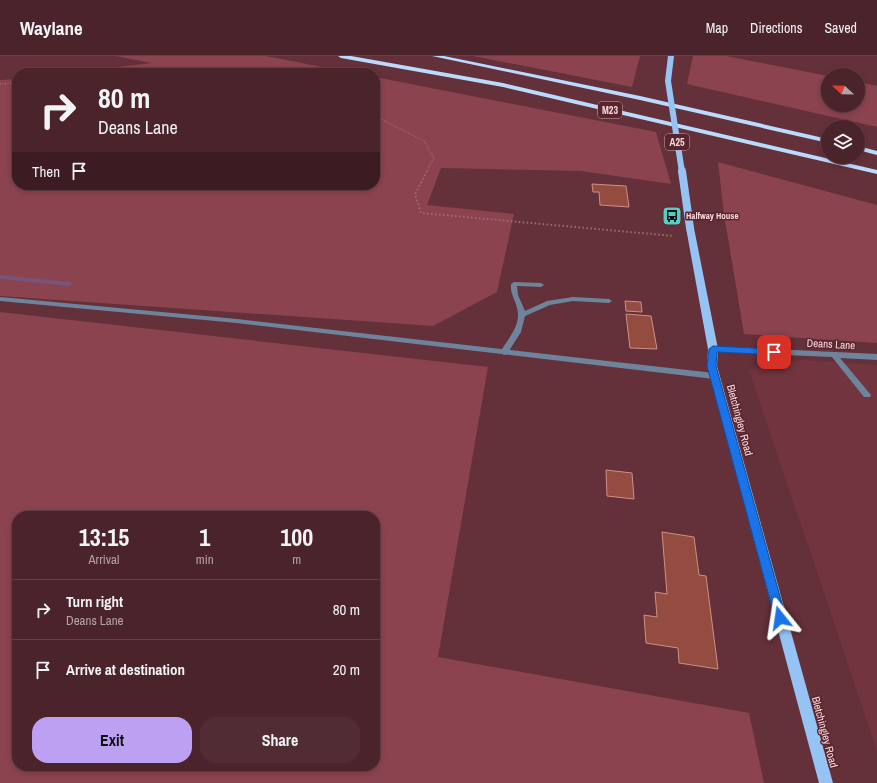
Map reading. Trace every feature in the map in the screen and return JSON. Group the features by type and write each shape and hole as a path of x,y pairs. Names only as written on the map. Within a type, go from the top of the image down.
{"highway":[{"name":"M23","path":"341,56 503,85 877,172"},
{"name":"M23","path":"435,56 633,96 821,140"},
{"path":"865,150 877,153"}],"main road":[{"name":"Bletchingley Road","path":"671,56 668,81 691,233 713,349 712,366 714,376 826,783"}],"street":[{"path":"504,352 520,328 522,311 512,294 514,284 541,285"},
{"path":"0,299 237,321 714,376"},
{"path":"521,315 549,303 573,299 609,301"},
{"name":"Deans Lane","path":"713,349 877,357"},
{"path":"834,355 867,395"}],"path":[{"path":"0,84 12,83"},
{"path":"380,119 424,141 434,158 415,194 421,213 583,228 691,233"}],"shaded area":[{"path":"115,56 266,56 327,68 109,68 152,63"},
{"path":"473,56 640,56 632,87"},
{"path":"693,56 726,56 821,75 821,112 865,112 865,83 877,86 877,127 865,124 865,120 846,120 687,84"},
{"path":"380,78 656,132 671,184 581,171 441,168 427,205 514,214 497,292 433,326 0,296 0,80 12,79 12,190 380,190"},
{"path":"718,162 877,205 877,343 744,334 724,214"},
{"path":"0,312 488,367 438,657 749,713 764,783 0,783"},
{"path":"801,360 877,365 877,751 749,370"}],"building":[{"path":"592,184 626,186 629,207 600,205 599,192 593,192"},
{"path":"625,301 641,302 642,312 626,311"},
{"path":"626,314 651,316 657,349 630,348"},
{"path":"606,470 632,473 634,499 607,496"},
{"path":"662,532 694,537 699,575 706,576 718,669 679,663 678,648 646,643 644,615 657,617 655,592 667,594"}],"waterway":[{"path":"0,277 70,284"}],"place":[{"name":"Halfway House","path":"672,216"}],"route":[{"path":"774,352 713,349 712,366 780,618"}]}
